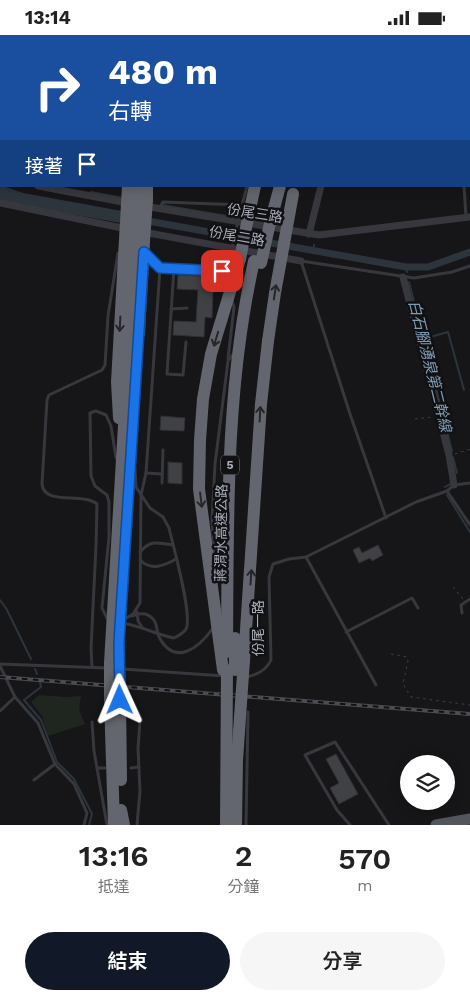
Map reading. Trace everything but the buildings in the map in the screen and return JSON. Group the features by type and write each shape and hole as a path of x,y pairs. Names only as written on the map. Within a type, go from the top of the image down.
{"highway":[{"path":"122,478 117,383 128,187"},
{"path":"230,675 217,624 199,489 200,440 203,399 209,363 230,293 235,258 244,218 255,187"},
{"name":"蔣渭水高速公路","path":"236,825 236,760 230,675 230,459 246,294 257,262 266,223 271,187"},
{"name":"蔣渭水高速公路","path":"266,223 280,187"},
{"path":"236,760 261,404 275,293 295,189"},
{"path":"123,825 115,818 114,664 120,621 131,454 144,191"},
{"path":"120,621 118,549 141,244"},
{"name":"蔣渭水高速公路","path":"226,825 240,405 257,262"}],"main road":[{"path":"436,825 470,819"}],"street":[{"name":"份尾三路","path":"44,187 158,209 309,234 329,235 468,217"},
{"path":"87,187 88,195"},
{"path":"309,234 321,187"},
{"name":"份尾二路","path":"0,203 301,261"},
{"path":"403,277 449,455 454,485"}],"lane":[{"path":"244,218 242,205 247,187"},
{"path":"464,187 468,217"},
{"path":"158,209 163,202 242,205"},
{"path":"119,243 121,227"},
{"path":"141,244 160,268 146,473 141,495 139,553 141,595 137,611 138,621 144,629"},
{"path":"92,667 90,648 96,546 96,504 86,498 52,496 42,490 46,419 49,395 102,370 105,365 108,316 119,251"},
{"path":"160,268 222,271 235,258"},
{"path":"301,261 350,414 386,518"},
{"name":"份尾二路","path":"301,261 403,277 425,277 452,272 470,266"},
{"path":"174,268 167,374 183,375 186,342"},
{"path":"217,578 212,521 214,483 234,307 230,293"},
{"path":"171,309 187,308"},
{"path":"228,361 240,345"},
{"path":"118,549 115,447 111,427 106,415 96,411 90,413 91,476 95,485 108,495 109,501 109,537 102,608 106,618 174,638 186,629 188,622 187,607 173,545 164,517 150,508 136,487 135,468 131,454"},
{"path":"162,483 163,450"},
{"path":"146,473 162,474"},
{"path":"454,485 470,483"},
{"name":"份尾一路","path":"0,665 92,667 246,677 261,673 271,660 269,577 271,567 278,562 306,557 416,502 447,491 454,485"},
{"path":"447,491 470,525"},
{"path":"139,553 146,545 156,542 173,545"},
{"path":"306,557 376,685"},
{"path":"140,560 144,565 153,567 165,565 176,559"},
{"path":"215,609 218,596 217,587"},
{"path":"346,632 412,598 418,608"},
{"path":"462,613 461,605 470,599"},
{"path":"120,621 137,611"},
{"path":"137,611 153,619 158,634 169,650 182,652 190,650 203,641 217,624"},
{"path":"0,665 15,697 38,723 55,764 74,784 87,813 84,825"},
{"path":"0,711 15,697"},
{"path":"246,825 248,712"},
{"path":"137,825 140,791 138,748 140,721"},
{"path":"92,722 97,768 107,825"},
{"path":"350,825 337,810 305,755 334,742 389,825"},
{"path":"34,780 55,764"},
{"path":"131,768 139,767"},
{"path":"97,768 106,768"}],"path":[{"path":"415,419 439,416"},
{"path":"449,455 470,449"},
{"path":"453,587 465,602"},
{"path":"391,654 407,657 408,661 403,684 411,697 470,705"}],"shaded area":[{"path":"0,187 6,187 23,193 122,211 121,223 8,203 0,200"},
{"path":"39,695 81,696 79,710 85,724 48,736 42,716 31,702"}],"waterway":[{"path":"91,192 123,198"},
{"path":"162,205 244,219"},
{"path":"142,220 406,267 428,267 470,252"},
{"path":"254,220 266,222"},
{"path":"313,251 314,245"},
{"name":"白石腳湧泉第二幹線","path":"406,267 407,272"},
{"name":"白石腳湧泉第二幹線","path":"409,282 452,451"},
{"path":"423,339 448,332 464,390"},
{"name":"白石腳湧泉第二幹線","path":"453,457 457,473"},
{"name":"白石腳湧泉第二幹線","path":"445,487 452,483"},
{"name":"白石腳湧泉第二幹線","path":"447,495 470,532"},
{"path":"0,600 6,608 31,659"},
{"path":"35,669 37,674"},
{"path":"40,682 41,687 24,700 41,720 57,762 74,779 92,814 89,825"}],"railway":[{"path":"0,677 470,714"}],"route":[{"path":"120,700 119,643 144,252 160,268 222,271"}]}
